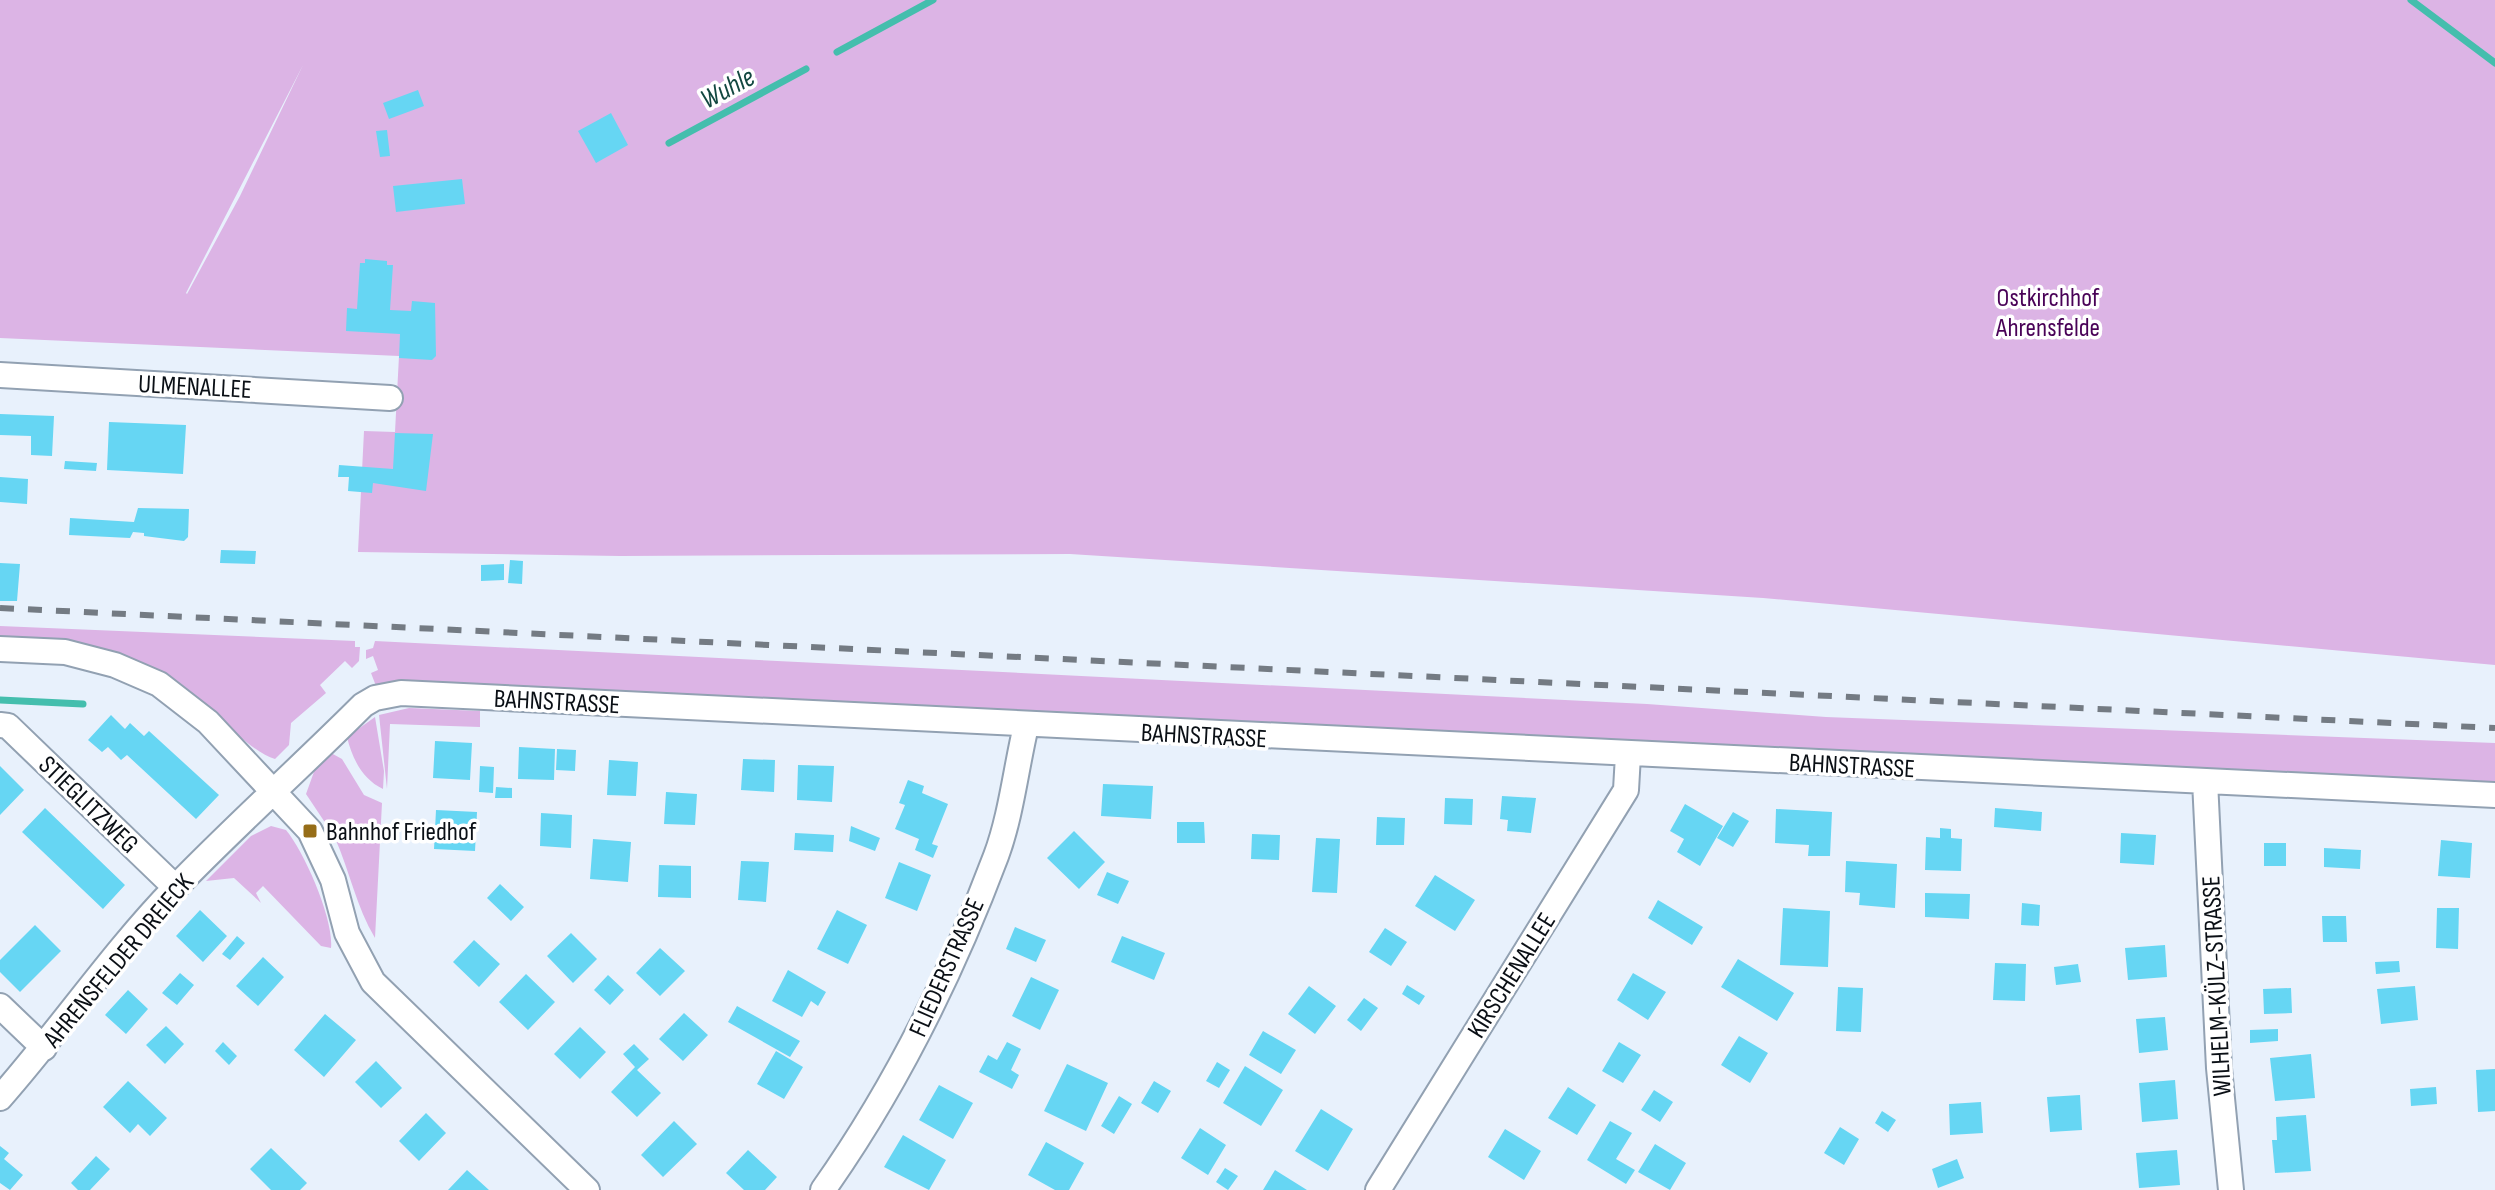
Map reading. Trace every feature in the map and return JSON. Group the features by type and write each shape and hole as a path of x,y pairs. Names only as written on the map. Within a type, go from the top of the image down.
{"street":[{"name":"ULMENALLEE","path":"0,375 390,398"},
{"path":"0,649 65,652 115,665 159,684 208,722 310,831 324,857 347,933 373,982 587,1190"},
{"name":"BAHNSTRASSE","path":"274,792 363,705 375,698 401,693 1026,726 2495,795"},
{"name":"STIEGLITZWEG","path":"0,725 8,726 175,887"},
{"name":"FLIEDERSTRASSE","path":"823,1190 889,1090 943,979 997,854 1026,726"},
{"name":"KIRSCHENALLEE","path":"1378,1190 1626,790 1628,755"},
{"name":"WILHELM-KÜLZ-STRASSE","path":"2205,781 2219,1068 2231,1190"},
{"name":"AHRENSFELDER DREIECK","path":"0,1098 44,1048 130,937 175,887 274,792"},
{"path":"0,1006 44,1048"}],"green space":[{"name":"Ostkirchhof Ahrensfelde","path":"0,0 2495,0 2495,665 1763,598 1070,554 620,556 358,552 364,431 395,432 399,356 0,338","holes":["303,65 240,196 187,294"]},
{"path":"0,626 355,641 355,647 360,647 359,661 352,668 345,661 320,685 326,693 291,723 289,745 275,759 252,747 189,690 158,671 137,662 92,651 0,640"},
{"path":"375,641 1647,704 1826,717 2495,743 2495,785 376,686 371,673 378,670 373,656 366,659 366,650 373,648"},
{"path":"409,708 480,711 480,727 390,724 387,789 379,715"},
{"path":"375,717 384,771 383,789 369,780 359,767 347,737"},
{"path":"331,753 342,759 364,795 382,803 375,938 335,838 340,834 333,825 328,827 306,794 315,769"},
{"path":"271,826 286,830 309,870 328,921 331,948 321,946 263,886 256,893 261,903 234,878 206,881 251,836"}],"building":[{"path":"418,90 424,106 389,119 383,103"},
{"path":"611,113 628,145 596,163 578,131"},
{"path":"387,130 390,156 380,157 376,131"},
{"path":"462,179 465,204 396,212 393,186"},
{"path":"365,259 387,261 387,265 393,265 390,310 411,311 412,301 435,303 436,356 432,360 399,358 400,334 346,331 347,308 357,309 360,263 365,263"},
{"path":"0,414 54,416 52,456 31,455 31,436 0,435"},
{"path":"109,422 186,425 183,474 107,470"},
{"path":"395,433 433,434 426,491 373,483 372,493 348,491 349,477 338,477 339,465 393,469"},
{"path":"65,461 97,463 96,471 64,469"},
{"path":"0,477 28,479 27,504 0,502"},
{"path":"138,508 189,509 188,537 184,541 133,532 130,538 69,535 70,518 134,522"},
{"path":"221,550 256,551 255,564 220,563"},
{"path":"510,560 523,561 522,584 508,583"},
{"path":"0,563 20,564 17,601 0,601"},
{"path":"504,564 504,580 481,581 481,565"},
{"path":"111,715 125,729 130,723 144,736 149,731 219,795 196,819 127,755 121,760 108,747 102,752 88,740"},
{"path":"435,741 472,743 470,780 433,778"},
{"path":"519,747 555,749 554,780 518,779"},
{"path":"557,749 576,750 575,771 556,770"},
{"path":"743,759 775,760 774,792 741,790"},
{"path":"609,760 638,762 636,796 607,795"},
{"path":"798,765 834,766 832,802 797,800"},
{"path":"0,766 24,790 0,815"},
{"path":"480,766 494,767 493,793 479,792"},
{"path":"908,780 924,786 922,793 948,804 932,844 938,846 933,858 915,850 919,839 895,829 905,805 899,803"},
{"path":"1103,784 1153,786 1151,819 1101,816"},
{"path":"496,787 512,788 512,798 495,798"},
{"path":"666,792 697,794 695,825 664,824"},
{"path":"1502,796 1536,798 1531,833 1507,831 1508,820 1500,819"},
{"path":"1445,798 1473,799 1472,825 1444,824"},
{"path":"1685,804 1723,826 1700,866 1677,852 1684,839 1670,831"},
{"path":"45,808 125,885 103,909 22,832"},
{"path":"1995,808 2042,812 2041,831 1994,827"},
{"path":"1776,809 1832,812 1830,856 1808,856 1809,845 1775,843"},
{"path":"436,810 477,812 475,851 434,849"},
{"path":"1733,812 1749,821 1733,847 1717,838"},
{"path":"541,813 572,815 571,848 540,846"},
{"path":"1377,817 1405,818 1404,845 1376,845"},
{"path":"1177,822 1204,822 1205,843 1177,843"},
{"path":"851,826 880,838 875,851 849,841"},
{"path":"1940,828 1951,829 1951,838 1962,839 1961,871 1925,870 1926,837 1940,838"},
{"path":"1074,831 1105,862 1079,889 1047,858"},
{"path":"795,833 834,835 833,852 794,850"},
{"path":"2121,833 2156,835 2154,865 2120,863"},
{"path":"1252,834 1280,835 1279,860 1251,859"},
{"path":"1316,838 1340,839 1337,893 1312,892"},
{"path":"593,839 631,842 628,882 590,879"},
{"path":"2441,840 2472,843 2470,878 2438,876"},
{"path":"2264,843 2286,843 2286,866 2264,866"},
{"path":"2324,848 2361,850 2360,869 2324,867"},
{"path":"741,861 769,862 766,902 738,900"},
{"path":"1846,861 1897,864 1895,908 1859,905 1860,893 1845,892"},
{"path":"899,862 931,875 917,911 885,898"},
{"path":"659,865 691,866 691,898 658,897"},
{"path":"1107,872 1129,881 1118,904 1097,895"},
{"path":"1435,875 1475,900 1455,931 1415,906"},
{"path":"500,884 524,907 511,921 487,898"},
{"path":"1925,893 1970,894 1969,919 1925,917"},
{"path":"1658,900 1703,927 1692,945 1648,918"},
{"path":"2022,903 2040,905 2039,926 2021,925"},
{"path":"1783,908 1830,911 1828,967 1780,965"},
{"path":"2437,908 2459,908 2458,949 2436,948"},
{"path":"200,910 227,936 203,962 176,936"},
{"path":"837,910 867,925 848,964 817,949"},
{"path":"2322,916 2346,916 2347,942 2323,942"},
{"path":"35,925 61,951 20,992 0,972 0,960"},
{"path":"1015,927 1046,940 1036,962 1006,949"},
{"path":"1385,928 1407,942 1391,966 1369,952"},
{"path":"571,933 597,959 573,983 547,956"},
{"path":"237,936 245,943 230,960 222,954"},
{"path":"1122,936 1165,953 1154,980 1111,962"},
{"path":"474,940 500,964 479,987 453,962"},
{"path":"2165,945 2167,977 2128,980 2125,948"},
{"path":"660,948 685,971 660,996 636,973"},
{"path":"263,957 284,977 258,1006 236,986"},
{"path":"1738,959 1794,993 1777,1021 1721,987"},
{"path":"2399,961 2400,972 2376,974 2375,962"},
{"path":"1995,963 2026,964 2025,1001 1993,1000"},
{"path":"2078,964 2081,982 2056,985 2054,967"},
{"path":"788,970 826,992 818,1006 811,1001 802,1017 772,1001"},
{"path":"180,973 194,985 177,1005 162,993"},
{"path":"1633,973 1666,992 1648,1020 1617,1000"},
{"path":"526,974 555,1002 528,1030 499,1002"},
{"path":"608,975 624,990 610,1005 594,990"},
{"path":"1031,977 1059,990 1040,1030 1012,1016"},
{"path":"1407,985 1425,996 1419,1005 1402,994"},
{"path":"1309,986 1336,1006 1315,1034 1288,1014"},
{"path":"2415,986 2418,1020 2381,1024 2377,989"},
{"path":"1838,987 1863,988 1861,1032 1836,1031"},
{"path":"2291,988 2292,1013 2264,1014 2263,989"},
{"path":"128,990 148,1009 126,1034 105,1015"},
{"path":"1364,998 1378,1008 1361,1031 1347,1020"},
{"path":"737,1006 800,1041 790,1057 728,1022"},
{"path":"684,1013 708,1035 683,1061 659,1039"},
{"path":"325,1014 356,1040 324,1077 294,1050"},
{"path":"2165,1017 2168,1050 2139,1053 2136,1019"},
{"path":"166,1026 184,1044 165,1064 146,1045"},
{"path":"580,1027 606,1052 580,1079 554,1054"},
{"path":"2278,1029 2278,1041 2250,1043 2250,1030"},
{"path":"1263,1031 1296,1050 1281,1074 1249,1055"},
{"path":"1739,1036 1768,1053 1750,1083 1721,1065"},
{"path":"223,1042 237,1056 229,1065 215,1051"},
{"path":"1007,1042 1021,1049 1011,1070 1019,1075 1012,1089 979,1072 988,1055 997,1060"},
{"path":"1619,1042 1641,1055 1623,1083 1602,1071"},
{"path":"634,1044 649,1059 637,1070 661,1093 637,1117 611,1092 635,1067 623,1054"},
{"path":"776,1051 803,1067 784,1099 757,1084"},
{"path":"2311,1054 2315,1098 2275,1101 2270,1058"},
{"path":"376,1061 402,1088 381,1108 355,1082"},
{"path":"1217,1062 1230,1070 1219,1088 1206,1081"},
{"path":"1067,1064 1108,1083 1086,1131 1044,1111"},
{"path":"1245,1066 1283,1090 1261,1126 1223,1103"},
{"path":"2495,1069 2495,1111 2478,1112 2476,1070"},
{"path":"2175,1080 2178,1119 2142,1122 2139,1083"},
{"path":"128,1081 167,1118 150,1136 138,1124 130,1133 103,1107"},
{"path":"1154,1081 1171,1091 1158,1113 1141,1103"},
{"path":"939,1085 973,1103 953,1139 919,1120"},
{"path":"1568,1087 1596,1105 1577,1135 1548,1118"},
{"path":"2436,1087 2437,1104 2411,1106 2410,1089"},
{"path":"1654,1090 1673,1102 1660,1122 1641,1110"},
{"path":"2080,1095 2082,1130 2050,1132 2047,1097"},
{"path":"1119,1096 1132,1104 1114,1134 1101,1126"},
{"path":"1981,1102 1983,1133 1950,1135 1949,1104"},
{"path":"1321,1109 1353,1129 1328,1171 1295,1151"},
{"path":"1882,1111 1896,1120 1888,1132 1875,1123"},
{"path":"426,1113 446,1133 419,1161 399,1141"},
{"path":"2306,1115 2311,1171 2275,1173 2272,1140 2277,1140 2276,1117"},
{"path":"674,1121 697,1144 663,1177 641,1155"},
{"path":"1610,1121 1632,1133 1616,1159 1635,1170 1626,1184 1587,1160"},
{"path":"1840,1127 1859,1139 1844,1165 1824,1153"},
{"path":"1200,1128 1226,1145 1208,1175 1181,1158"},
{"path":"1505,1129 1541,1151 1524,1180 1488,1157"},
{"path":"903,1135 946,1160 929,1190 884,1167"},
{"path":"1046,1142 1084,1163 1069,1190 1055,1190 1028,1175"},
{"path":"1655,1144 1686,1163 1670,1190 1638,1172"},
{"path":"0,1146 9,1153 4,1159 23,1175 10,1190 0,1183"},
{"path":"271,1148 307,1183 300,1190 271,1190 250,1169"},
{"path":"748,1150 777,1177 765,1190 744,1190 726,1173"},
{"path":"2177,1150 2180,1185 2139,1188 2136,1153"},
{"path":"96,1156 110,1169 90,1190 78,1190 71,1183"},
{"path":"1957,1159 1964,1178 1938,1188 1932,1169"},
{"path":"1225,1168 1238,1176 1228,1190 1216,1182"},
{"path":"467,1170 489,1190 448,1190"},
{"path":"1275,1170 1307,1190 1263,1190"}],"waterway":[{"name":"Wuhle","path":"837,52 933,0"},
{"path":"2411,0 2495,63"},
{"name":"Wuhle","path":"669,143 806,69"},
{"name":"Wuhle","path":"0,700 83,704"}],"railway":[{"path":"0,608 2495,728"}],"place":[{"name":"Bahnhof Friedhof","path":"310,831"}]}
